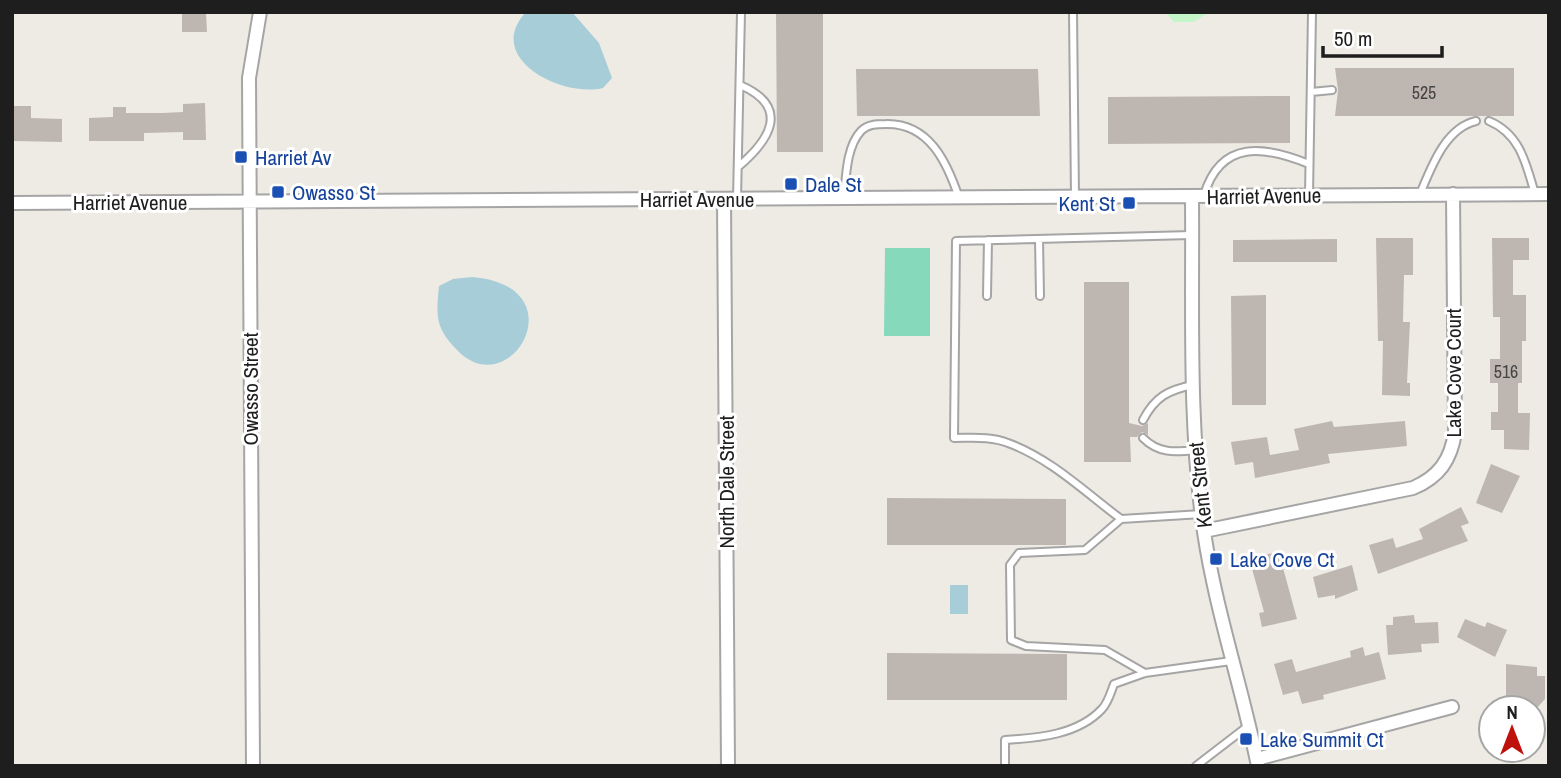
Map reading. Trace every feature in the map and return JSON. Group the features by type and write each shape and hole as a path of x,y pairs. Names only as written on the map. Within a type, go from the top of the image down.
{"street":[{"name":"Owasso Street","path":"253,766 249,78 260,12"},
{"name":"Lake Cove Court","path":"1204,531 1413,488 1437,474 1447,461 1455,432 1453,194"},
{"name":"Harriet Avenue","path":"12,203 1549,194"},
{"name":"Kent Street","path":"1198,197 1192,235 1193,385 1202,514 1231,661 1257,763"},
{"name":"North Dale Street","path":"728,766 731,198"},
{"path":"1257,763 1452,707"}],"lane":[{"path":"731,198 738,167 741,12"},
{"path":"1073,12 1075,197"},
{"path":"1309,195 1312,12"},
{"path":"738,167 757,150 771,128 770,112 761,97 740,85"},
{"path":"1311,92 1332,90"},
{"path":"1420,194 1440,150 1458,130 1476,121"},
{"path":"1489,121 1510,134 1518,145 1535,194"},
{"path":"844,198 848,164 861,131 872,124 901,123 922,134 934,146 950,170 959,198"},
{"path":"1198,197 1217,168 1228,159 1250,150 1270,150 1309,164"},
{"path":"1121,519 1046,463 1008,443 987,438 954,438 956,241 1192,235"},
{"path":"1039,239 1040,296"},
{"path":"987,296 988,240"},
{"path":"1143,420 1151,404 1170,389 1193,385"},
{"path":"1143,438 1153,448 1171,452 1196,450"},
{"path":"1145,673 1105,650 1026,646 1011,640 1010,565 1019,553 1085,550 1121,519 1202,514"},
{"path":"1005,766 1005,740 1037,738 1076,728 1103,708 1114,684 1145,673 1231,661"},
{"path":"1196,766 1200,759 1248,726"}],"green space":[{"path":"1165,12 1206,14 1194,22 1174,22"},
{"path":"885,248 930,248 930,336 884,336"}],"water":[{"path":"526,12 572,12 599,43 612,78 603,88 586,89 568,87 533,71 521,59 514,45 515,29"},
{"path":"472,277 505,285 523,300 529,319 525,338 514,354 497,363 477,363 457,350 441,328 437,305 439,286 453,279"},
{"path":"950,585 968,585 968,614 950,614"}],"building":[{"path":"182,12 206,12 207,32 182,32"},
{"path":"776,12 823,12 823,152 777,152"},
{"path":"1335,68 1514,68 1514,116 1335,116 1338,90"},
{"path":"856,69 1038,69 1040,116 857,116"},
{"path":"1290,96 1290,143 1108,144 1108,97"},
{"path":"205,103 206,140 183,140 183,132 144,133 144,141 89,141 89,118 113,117 113,107 126,107 126,113 162,113 183,112 183,104"},
{"path":"14,106 31,106 31,118 62,119 62,142 14,141"},
{"path":"1376,238 1413,238 1413,275 1404,275 1403,322 1410,322 1407,383 1410,383 1410,396 1382,395 1383,341 1378,341"},
{"path":"1492,238 1529,238 1529,260 1513,260 1513,295 1526,295 1526,341 1522,341 1522,383 1518,383 1518,413 1530,413 1529,450 1504,449 1504,430 1491,430 1491,412 1498,412 1498,383 1490,383 1490,359 1500,359 1500,317 1493,317"},
{"path":"1337,239 1337,262 1233,262 1233,240"},
{"path":"1084,282 1129,282 1129,423 1142,426 1148,423 1148,435 1142,432 1137,437 1130,437 1131,462 1084,462"},
{"path":"1266,295 1266,405 1232,405 1231,296"},
{"path":"1332,421 1334,427 1405,421 1407,446 1328,454 1330,463 1255,478 1253,462 1235,465 1231,442 1267,437 1270,455 1299,450 1294,429"},
{"path":"1491,464 1520,476 1502,513 1476,503"},
{"path":"887,498 1066,499 1066,545 887,545"},
{"path":"1461,507 1469,523 1461,526 1468,541 1378,574 1369,545 1393,538 1396,548 1423,539 1419,529"},
{"path":"1273,553 1274,558 1280,557 1297,619 1262,627 1259,613 1264,612 1249,558"},
{"path":"1352,565 1358,590 1335,599 1335,595 1318,598 1313,577"},
{"path":"1414,615 1415,623 1438,622 1439,643 1421,644 1422,652 1388,655 1386,625 1393,625 1393,617"},
{"path":"1465,619 1485,627 1487,622 1507,630 1495,657 1457,637"},
{"path":"1363,647 1365,656 1379,652 1386,679 1323,695 1324,699 1302,704 1298,691 1283,695 1274,664 1292,659 1296,672 1351,657 1350,651"},
{"path":"887,653 1067,654 1067,700 887,700"},
{"path":"1506,664 1537,667 1537,676 1545,676 1545,694 1506,694"}],"place":[{"name":"Harriet Av","path":"241,157"},
{"name":"Dale St","path":"791,184"},
{"name":"Owasso St","path":"278,192"},
{"name":"Kent St","path":"1129,203"},
{"name":"Lake Cove Ct","path":"1216,559"},
{"name":"Lake Summit Ct","path":"1246,739"}]}
